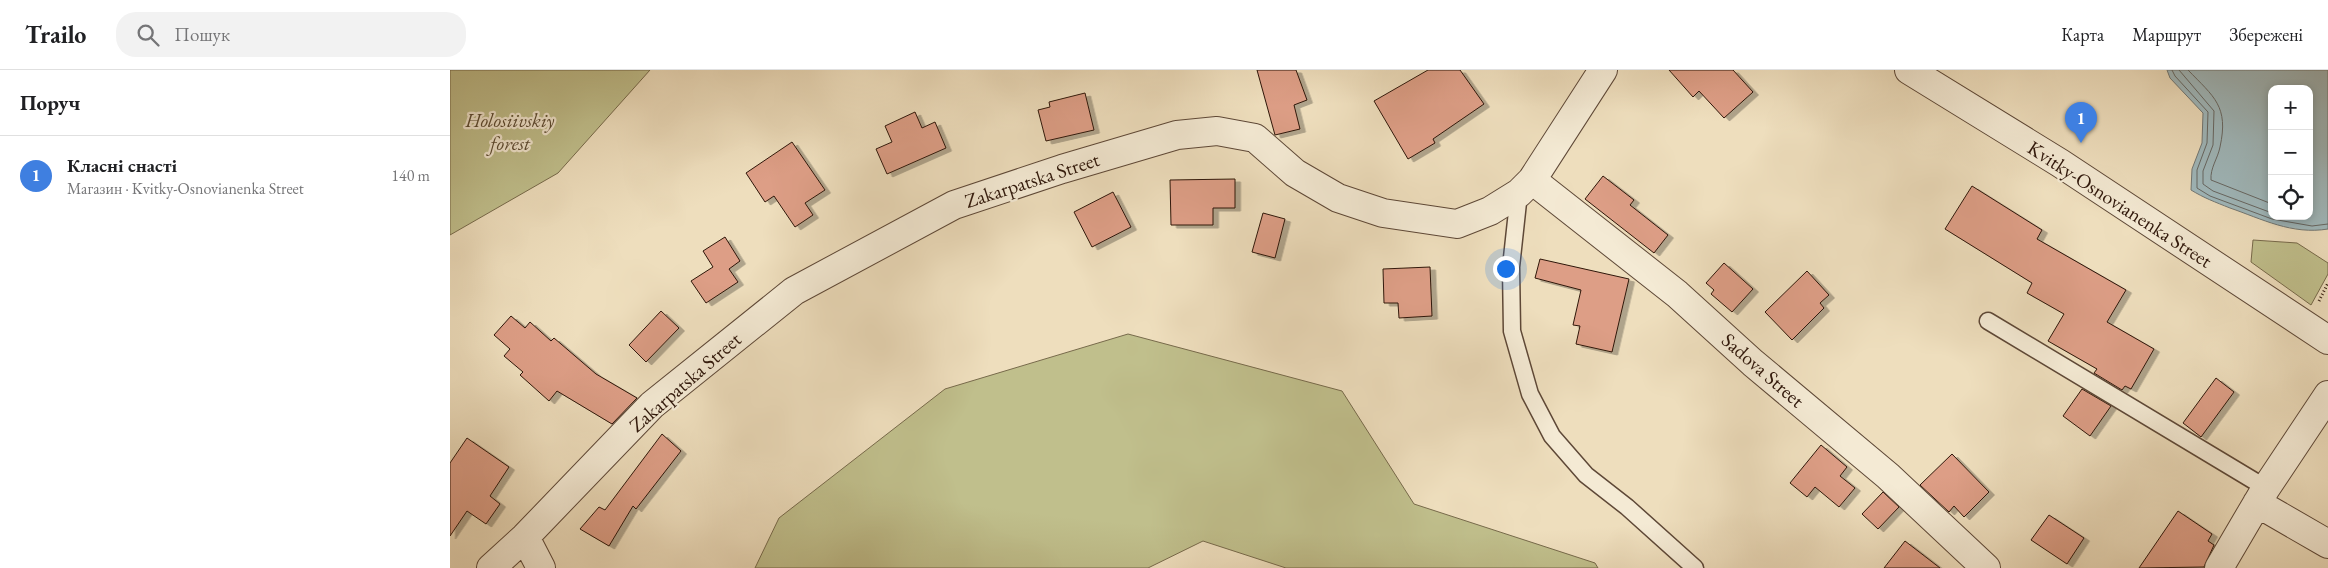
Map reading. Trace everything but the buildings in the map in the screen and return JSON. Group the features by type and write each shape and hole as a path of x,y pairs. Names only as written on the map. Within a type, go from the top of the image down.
{"street":[{"name":"Zakarpatska Street","path":"491,568 525,537 652,405 794,291 954,205 1062,169 1177,135 1217,131 1255,138 1295,173 1329,193 1383,213 1457,224 1490,211 1526,187 1602,70"},
{"name":"Kvitky-Osnovianenka Street","path":"1909,70 2060,163 2328,340"},
{"name":"Sadova Street","path":"1526,187 1677,294 1753,363 1888,476 1986,568"},
{"path":"2219,568 2262,496 2328,395"},
{"path":"2262,496 2328,544"},
{"path":"525,537 541,568"}],"lane":[{"path":"1526,187 1511,267 1512,330 1530,394 1552,436 1586,475 1627,507 1695,568"},
{"path":"1988,322 2262,496"}],"green space":[{"name":"Holosiivskiy forest","path":"450,70 650,70 558,173 450,235"},
{"path":"2253,240 2297,243 2328,263 2328,274 2311,305 2251,262"},
{"path":"1128,334 1342,391 1414,504 1595,563 1598,568 1286,568 1203,541 1148,568 755,568 779,518 945,389"}],"water":[{"path":"2167,70 2328,70 2328,229 2302,230 2277,225 2219,204 2191,190 2192,169 2202,143 2203,113 2170,78"}],"place":[{"name":"Класні снасті","path":"2081,143"}]}
